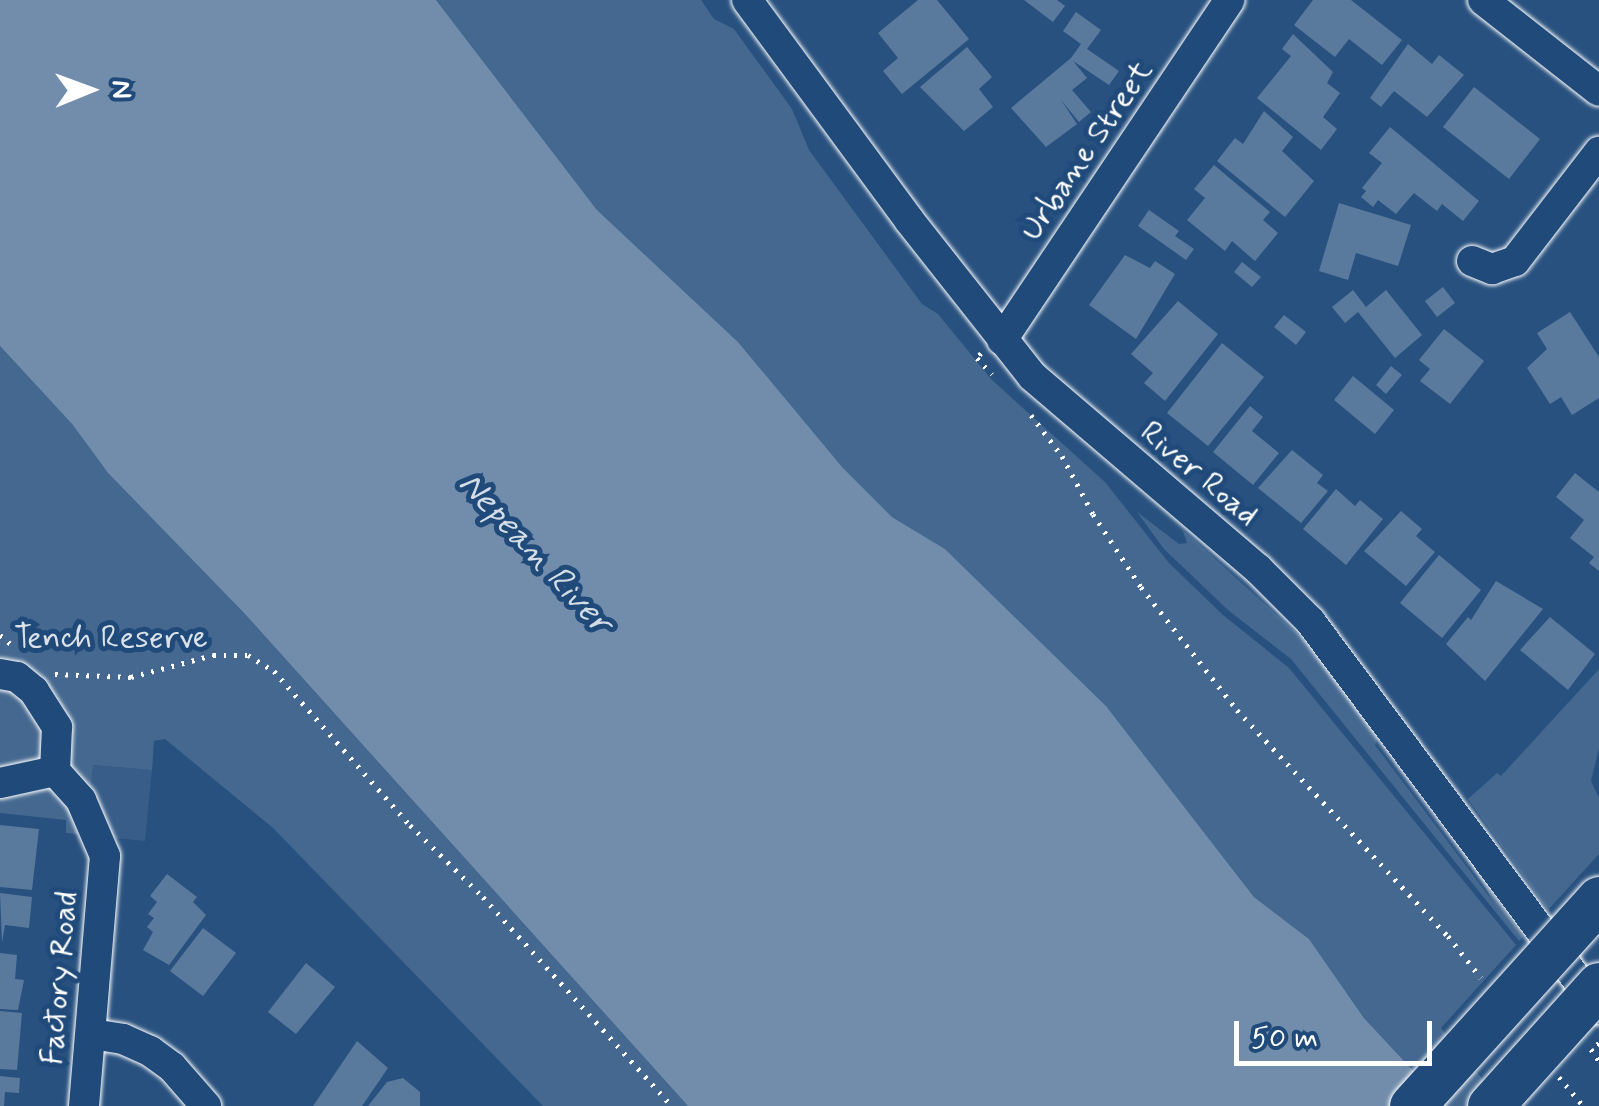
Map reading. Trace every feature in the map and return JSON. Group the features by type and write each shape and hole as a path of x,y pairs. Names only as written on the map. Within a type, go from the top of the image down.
{"highway":[{"path":"1412,1106 1599,899"},
{"path":"1490,1106 1599,985"}],"street":[{"name":"River Road","path":"747,0 993,345 1258,570 1310,622 1599,1009"},
{"name":"Urbane Street","path":"993,345 1230,0"},
{"path":"1483,0 1599,92"},
{"path":"1472,261 1492,270 1515,260 1599,152"},
{"path":"0,783 55,770 57,727 9,662"},
{"name":"Factory Road","path":"55,770 81,800 105,856 84,1106"},
{"path":"92,1034 123,1038 150,1051 172,1068 206,1106"}],"path":[{"path":"993,345 977,358 1002,384"},
{"path":"1026,410 1062,456 1093,514 1141,587 1237,710 1448,936 1484,982"},
{"path":"0,635 9,662"},
{"path":"46,670 89,679 130,677 213,655 248,656 274,671 295,689 410,825 484,897 672,1106"},
{"path":"1591,1049 1599,1060"},
{"path":"1558,1075 1582,1106"}],"shaded area":[{"path":"92,765 152,770 145,841 85,835"}],"green space":[{"path":"436,0 701,0 714,19 734,29 792,109 809,150 922,304 938,314 992,380 1105,482 1169,563 1223,615 1289,668 1516,945 1441,1028 1504,1106 1446,1106 1364,1018 1309,939 1254,897 1106,706 945,549 892,517 842,468 738,342 597,210"},
{"name":"Tench Reserve","path":"0,346 72,424 108,473 244,613 688,1106 543,1106 273,828 165,739 154,741 152,770 93,765 85,835 66,833 66,820 0,813"},
{"path":"1137,512 1179,544 1187,543 1183,531 1314,649 1380,732 1375,745 1494,903 1462,849 1523,937 1519,941 1291,659 1228,610 1164,549"},
{"path":"1599,669 1599,748 1591,781 1599,798 1599,854 1548,910 1468,799 1497,773 1501,776"}],"water":[{"name":"Nepean River","path":"0,0 436,0 597,210 738,342 842,467 892,517 945,549 1106,706 1254,897 1309,939 1364,1018 1446,1106 688,1106 244,613 108,473 72,424 0,346"}],"building":[{"path":"918,0 937,0 969,39 902,94 883,71 898,58 878,33"},
{"path":"1024,0 1057,0 1065,6 1053,22"},
{"path":"1313,0 1351,0 1402,40 1382,65 1349,39 1335,57 1294,25"},
{"path":"1076,12 1101,30 1087,49 1119,71 1109,85 1073,61 1087,78 1072,90 1091,112 1079,122 1061,100 1077,124 1046,147 1011,108 1071,58 1081,44 1063,31"},
{"path":"1293,34 1333,72 1327,83 1340,93 1323,117 1337,129 1321,150 1257,98 1291,56 1282,49"},
{"path":"1408,44 1432,64 1439,55 1464,75 1427,117 1394,91 1381,107 1370,98"},
{"path":"967,47 992,77 979,89 993,107 964,131 920,87"},
{"path":"1474,87 1540,139 1509,179 1443,127"},
{"path":"1264,111 1293,137 1282,151 1314,181 1285,217 1217,161 1235,138 1243,144"},
{"path":"1390,127 1479,201 1463,221 1442,204 1437,211 1414,193 1396,214 1378,200 1373,207 1361,197 1366,191 1362,188 1382,163 1369,153"},
{"path":"1214,165 1270,212 1263,220 1278,233 1255,261 1232,241 1225,251 1187,220 1205,198 1194,189"},
{"path":"1339,203 1411,225 1398,266 1356,253 1348,280 1319,271"},
{"path":"1149,210 1179,231 1175,236 1194,249 1186,260 1138,226"},
{"path":"1125,255 1150,268 1155,261 1175,274 1136,339 1089,305"},
{"path":"1242,262 1261,277 1252,287 1234,272"},
{"path":"1443,287 1455,303 1437,317 1425,301"},
{"path":"1353,290 1366,307 1386,290 1422,335 1395,358 1358,312 1345,323 1332,307"},
{"path":"1178,301 1218,334 1165,401 1144,383 1153,373 1131,354"},
{"path":"1570,312 1599,357 1599,398 1572,415 1561,397 1550,404 1527,368 1547,349 1537,333"},
{"path":"1284,315 1306,332 1296,345 1274,327"},
{"path":"1444,329 1484,361 1450,404 1420,381 1430,369 1419,360"},
{"path":"1222,343 1264,377 1208,446 1167,413"},
{"path":"1391,366 1402,375 1386,394 1376,385"},
{"path":"1353,376 1394,410 1375,434 1334,400"},
{"path":"1250,406 1263,417 1252,431 1279,453 1253,485 1213,452"},
{"path":"1292,450 1323,475 1317,483 1328,491 1301,523 1258,488"},
{"path":"1575,473 1599,492 1599,571 1589,563 1594,557 1570,538 1584,520 1556,497"},
{"path":"1336,489 1355,506 1360,500 1383,519 1346,565 1303,529"},
{"path":"1401,511 1422,529 1416,536 1435,552 1406,586 1364,551"},
{"path":"1439,555 1481,590 1442,638 1400,603"},
{"path":"1496,581 1543,609 1485,681 1446,644 1468,617 1471,620"},
{"path":"1550,617 1595,654 1568,690 1520,650"},
{"path":"0,825 39,829 32,890 0,887"},
{"path":"167,874 197,897 193,902 206,915 169,965 143,950 153,932 147,927 154,918 148,914 157,902 150,896"},
{"path":"0,893 32,897 29,928 5,925 2,943"},
{"path":"203,928 236,953 203,996 170,971"},
{"path":"0,953 17,955 15,979 24,980 18,1010 0,1009"},
{"path":"306,963 335,987 296,1034 268,1012"},
{"path":"0,1011 22,1013 17,1070 0,1069"},
{"path":"357,1041 388,1068 362,1106 313,1106"},
{"path":"0,1076 20,1078 19,1093 5,1092 4,1106 0,1106"},
{"path":"403,1078 420,1092 420,1106 368,1106 387,1082"}]}
